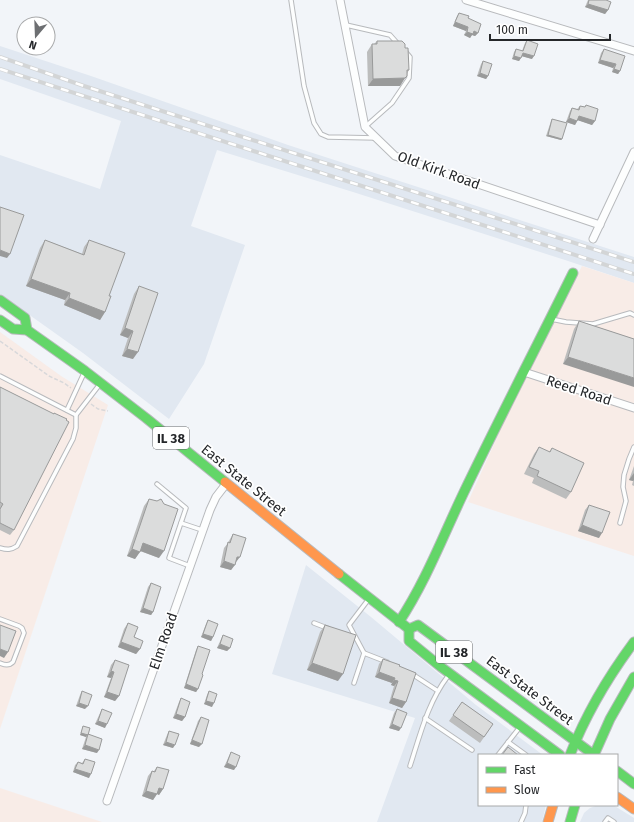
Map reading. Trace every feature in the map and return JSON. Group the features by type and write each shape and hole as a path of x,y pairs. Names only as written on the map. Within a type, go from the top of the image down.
{"main road":[{"path":"399,622 411,606 424,581 463,494 573,273"},
{"name":"IL 38","path":"0,300 25,318 27,330"},
{"name":"East State Street","path":"0,320 13,329 27,330 101,383 409,630"},
{"name":"East State Street","path":"409,630 418,625 593,754"},
{"name":"East State Street","path":"409,630 409,641 559,754"},
{"path":"570,754 611,675 634,642"},
{"path":"594,754 610,719 634,677"},
{"path":"618,772 634,784"},
{"path":"618,797 634,809"},
{"path":"548,822 553,806"},
{"path":"570,822 575,806"}],"street":[{"path":"340,0 365,126"},
{"path":"466,0 634,51"},
{"name":"Old Kirk Road","path":"365,126 394,156 600,225"},
{"path":"593,239 634,152"},
{"name":"Reed Road","path":"524,372 634,408"},
{"name":"Elm Road","path":"107,801 210,510 216,497 226,484"}],"lane":[{"path":"291,0 304,86 314,123 318,130 321,134 328,137 377,138"},
{"path":"345,24 390,35 410,57 409,78 392,103 365,126"},
{"path":"551,319 566,322 593,324 630,314 634,315"},
{"path":"67,410 85,371"},
{"path":"0,376 76,415"},
{"path":"0,548 7,550 13,549 17,546 73,439 76,428 76,415 101,383"},
{"path":"620,523 626,501 623,487 624,475 630,454 634,447"},
{"path":"157,484 186,508 169,558 190,566"},
{"path":"182,523 204,530"},
{"path":"369,598 349,624 364,653 392,664"},
{"path":"0,619 19,626 24,632 13,662 6,665 0,663"},
{"path":"314,623 335,631"},
{"path":"348,636 353,633"},
{"path":"354,683 364,653"},
{"path":"405,670 438,691"},
{"path":"410,766 426,718 438,691 450,673"},
{"path":"426,718 472,750"},
{"path":"499,754 520,726"},
{"path":"508,742 525,754"},
{"path":"521,822 525,813 526,806"},
{"path":"605,822 608,818 614,822"}],"path":[{"path":"0,341 49,376 67,385"},
{"path":"93,405 98,409 108,410"}],"shaded area":[{"path":"0,46 16,51 16,56 30,56 288,145 634,257 634,283 353,192 217,150 191,226 245,245 204,364 169,419 83,353 0,294 0,155 100,189 121,121 0,79"},
{"path":"582,266 634,283 634,556 468,502 524,377"},
{"path":"0,332 61,376 108,405 0,729"},
{"path":"306,565 476,705 542,754 478,754 478,806 546,806 542,822 377,822 415,718 272,674"},
{"path":"0,788 102,822 0,822"},
{"path":"595,806 615,806 634,818 634,822 580,822 584,813"}],"building":[{"path":"589,0 606,0 611,2 608,10 588,4"},
{"path":"459,13 469,16 468,18 481,24 478,33 474,31 473,34 467,32 468,27 455,22"},
{"path":"527,40 538,44 534,56 523,53 521,58 514,56 516,49 523,51"},
{"path":"377,41 402,41 405,44 405,48 408,48 409,70 407,70 407,76 405,78 373,79 372,44 377,44"},
{"path":"604,49 625,56 620,71 614,69 616,64 600,60"},
{"path":"483,61 492,64 488,76 480,73"},
{"path":"586,105 598,109 595,121 579,116 577,121 569,118 572,108 579,110 580,106 585,107"},
{"path":"552,119 567,123 562,139 548,135"},
{"path":"0,207 24,215 10,254 0,250"},
{"path":"45,240 84,255 89,240 125,253 109,296 111,296 105,312 69,298 70,293 31,279"},
{"path":"139,286 158,293 138,352 127,349 133,331 125,328"},
{"path":"579,321 634,339 634,378 568,357"},
{"path":"0,387 67,419 66,420 69,422 14,530 0,523 0,509 3,504 0,502"},
{"path":"539,447 550,452 552,448 584,463 571,492 537,476 539,471 529,467"},
{"path":"149,499 157,501 161,499 164,504 178,509 164,551 143,543 140,552 132,549"},
{"path":"589,505 610,512 602,533 582,525"},
{"path":"233,534 246,538 240,557 237,557 235,565 224,561 228,542 230,543"},
{"path":"151,583 161,587 153,612 143,608"},
{"path":"208,620 218,624 213,637 203,634"},
{"path":"128,623 138,627 134,637 143,641 140,649 121,642"},
{"path":"0,625 16,631 8,652 0,649"},
{"path":"325,625 356,635 343,674 312,663"},
{"path":"223,635 233,639 230,648 220,644"},
{"path":"198,646 210,650 198,689 186,684"},
{"path":"383,659 416,673 406,702 392,698 398,681 394,680 395,678 379,672"},
{"path":"115,660 129,665 119,696 107,692 114,672 111,671"},
{"path":"82,691 92,695 88,706 79,703"},
{"path":"209,691 217,694 214,703 206,701"},
{"path":"181,698 190,702 185,717 176,714"},
{"path":"462,702 493,724 484,737 453,715"},
{"path":"102,709 112,713 107,724 98,721"},
{"path":"397,709 407,713 401,728 392,724"},
{"path":"201,717 209,720 202,744 192,740"},
{"path":"83,726 90,728 88,735 81,733"},
{"path":"169,731 179,734 175,745 166,742"},
{"path":"88,734 102,739 99,750 85,745"},
{"path":"508,747 517,754 503,754"},
{"path":"231,752 240,756 236,767 227,763"},
{"path":"85,759 95,762 91,774 75,769 78,762 83,764"},
{"path":"157,767 169,770 163,789 159,788 157,794 146,791 152,771 155,772"}],"railway":[{"path":"0,57 84,86 634,262"},
{"path":"0,69 634,274"}],"traffic: fast":[{"path":"399,622 418,591 477,465 573,273"},
{"path":"0,300 25,318 27,330"},
{"path":"0,320 13,329 27,330 85,371 225,482"},
{"path":"339,574 409,629"},
{"path":"409,629 418,625 593,754"},
{"path":"409,629 409,641 441,667 559,754"},
{"path":"570,754 598,696 634,642"},
{"path":"594,754 610,719 634,677"},
{"path":"618,772 634,784"},
{"path":"570,822 575,806"}],"traffic: slow":[{"path":"225,482 339,574"},
{"path":"618,798 634,809"},
{"path":"548,822 553,806"}]}
